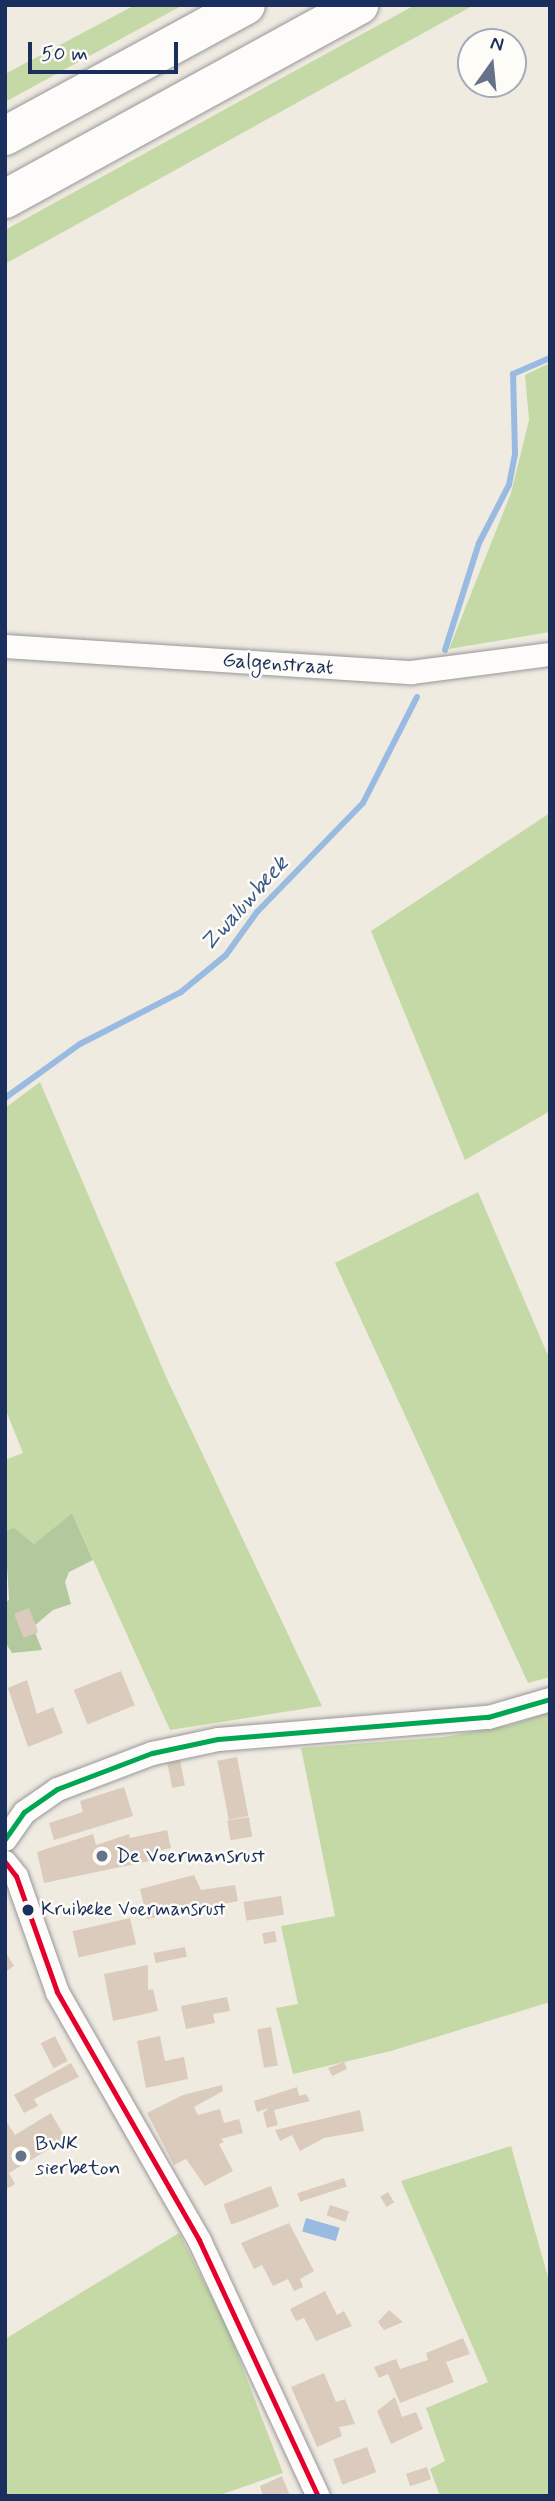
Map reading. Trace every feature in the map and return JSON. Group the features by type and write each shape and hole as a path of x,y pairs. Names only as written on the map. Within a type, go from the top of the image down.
{"highway":[{"path":"5,136 246,5"},
{"path":"5,199 359,5"}],"street":[{"name":"Galgenstraat","path":"5,646 411,672 550,653"},
{"path":"5,1839 24,1812 57,1789 152,1753 218,1739 488,1717 550,1699"},
{"path":"5,1862 16,1876 57,1993 199,2240 318,2496"}],"green space":[{"path":"135,5 183,5 5,102 5,74"},
{"path":"415,5 474,5 5,264 5,230"},
{"path":"550,363 550,632 449,649 511,493 529,420 525,375"},
{"path":"550,813 550,1111 465,1160 371,931"},
{"path":"40,1082 167,1379 322,1706 170,1730 72,1513 34,1544 14,1529 5,1531 5,1460 23,1453 5,1408 5,1108"},
{"path":"478,1192 550,1360 550,1677 528,1683 335,1263"},
{"path":"72,1513 93,1560 69,1572 65,1582 71,1604 53,1610 33,1627 42,1650 12,1653 5,1642 5,1602 9,1600 5,1531 14,1528 34,1544"},
{"path":"550,1712 550,2002 391,2051 293,2074 276,2008 298,2004 281,1926 335,1916 301,1748 443,1737 511,1725"},
{"path":"511,2146 550,2284 550,2496 440,2496 430,2469 445,2461 426,2408 488,2382 401,2181"},
{"path":"179,2233 227,2327 283,2473 217,2496 5,2496 5,2339"}],"water":[{"path":"306,2218 340,2228 336,2241 302,2231"}],"building":[{"path":"29,1608 38,1632 23,1638 14,1614"},
{"path":"121,1671 135,1705 88,1724 74,1690"},
{"path":"27,1680 37,1714 53,1707 63,1733 28,1747 8,1688"},
{"path":"237,1757 248,1816 229,1820 217,1761"},
{"path":"180,1760 185,1786 172,1788 167,1762"},
{"path":"124,1787 133,1816 54,1840 49,1823 83,1812 80,1801"},
{"path":"249,1817 252,1837 230,1840 227,1820"},
{"name":"De Voermansrust","path":"167,1830 171,1848 153,1852 154,1860 44,1883 37,1852 93,1834 96,1845 129,1834 130,1838"},
{"path":"194,1875 201,1890 235,1885 238,1901 147,1919 140,1889"},
{"path":"281,1896 284,1915 246,1921 243,1902"},
{"path":"130,1918 136,1944 79,1958 73,1931"},
{"path":"275,1931 277,1942 264,1944 262,1933"},
{"path":"185,1947 187,1957 155,1963 154,1953"},
{"path":"5,1951 14,1966 5,1972"},
{"path":"148,1965 148,1990 153,1989 158,2011 113,2021 104,1974"},
{"path":"227,1997 230,2011 213,2014 215,2023 186,2029 181,2006"},
{"path":"271,2027 278,2065 264,2068 257,2029"},
{"path":"55,2036 68,2061 53,2068 41,2043"},
{"path":"160,2036 165,2061 184,2057 188,2079 146,2088 137,2041"},
{"path":"344,2062 347,2069 332,2076 328,2068"},
{"path":"71,2063 79,2077 34,2099 38,2106 24,2113 14,2095"},
{"path":"222,2085 223,2091 194,2107 198,2115 220,2109 224,2123 239,2119 243,2133 221,2139 224,2142 219,2144 233,2171 205,2186 186,2159 174,2165 147,2113 183,2095"},
{"path":"297,2087 299,2096 306,2094 310,2101 274,2110 278,2125 267,2128 263,2113 269,2108 257,2112 254,2101"},
{"path":"360,2110 364,2131 324,2138 300,2151 292,2135 280,2141 275,2130"},
{"name":"BWK sierbeton","path":"51,2113 66,2139 9,2173 15,2184 5,2190 5,2119 15,2135"},
{"path":"344,2178 347,2187 300,2202 297,2193"},
{"path":"271,2186 279,2207 231,2225 223,2204"},
{"path":"388,2192 394,2202 386,2207 380,2197"},
{"path":"330,2205 349,2211 346,2222 327,2215"},
{"path":"289,2223 314,2271 300,2279 303,2287 294,2291 288,2279 273,2286 262,2265 254,2269 241,2243"},
{"path":"325,2291 337,2315 344,2311 352,2326 316,2341 304,2318 296,2321 290,2309"},
{"path":"389,2310 403,2322 384,2330 378,2322"},
{"path":"463,2338 470,2354 446,2362 454,2382 400,2403 388,2374 379,2378 374,2367 396,2359 400,2369 428,2360 426,2353"},
{"path":"324,2373 336,2402 345,2399 355,2424 339,2427 342,2436 317,2447 291,2387"},
{"path":"395,2397 402,2417 416,2412 423,2429 391,2444 377,2411"},
{"path":"367,2447 376,2472 342,2485 333,2459"},
{"path":"427,2467 431,2479 410,2486 406,2474"},
{"path":"282,2476 290,2496 263,2496 260,2486"}],"waterway":[{"name":"Zwaluwbeek","path":"445,650 479,543 509,485 515,454 513,374 550,358"},
{"name":"Zwaluwbeek","path":"5,1098 80,1044 181,992 226,955 257,912 363,803 417,697"}],"transit line":[{"path":"5,1839 24,1812 57,1789 152,1753 218,1739 488,1717 550,1699"},
{"path":"5,1862 16,1876 57,1992 199,2240 318,2496"}],"place":[{"name":"De Voermansrust","path":"102,1856"},
{"name":"Kruibeke Voermansrust","path":"28,1910"},
{"name":"BWK sierbeton","path":"21,2156"}]}
